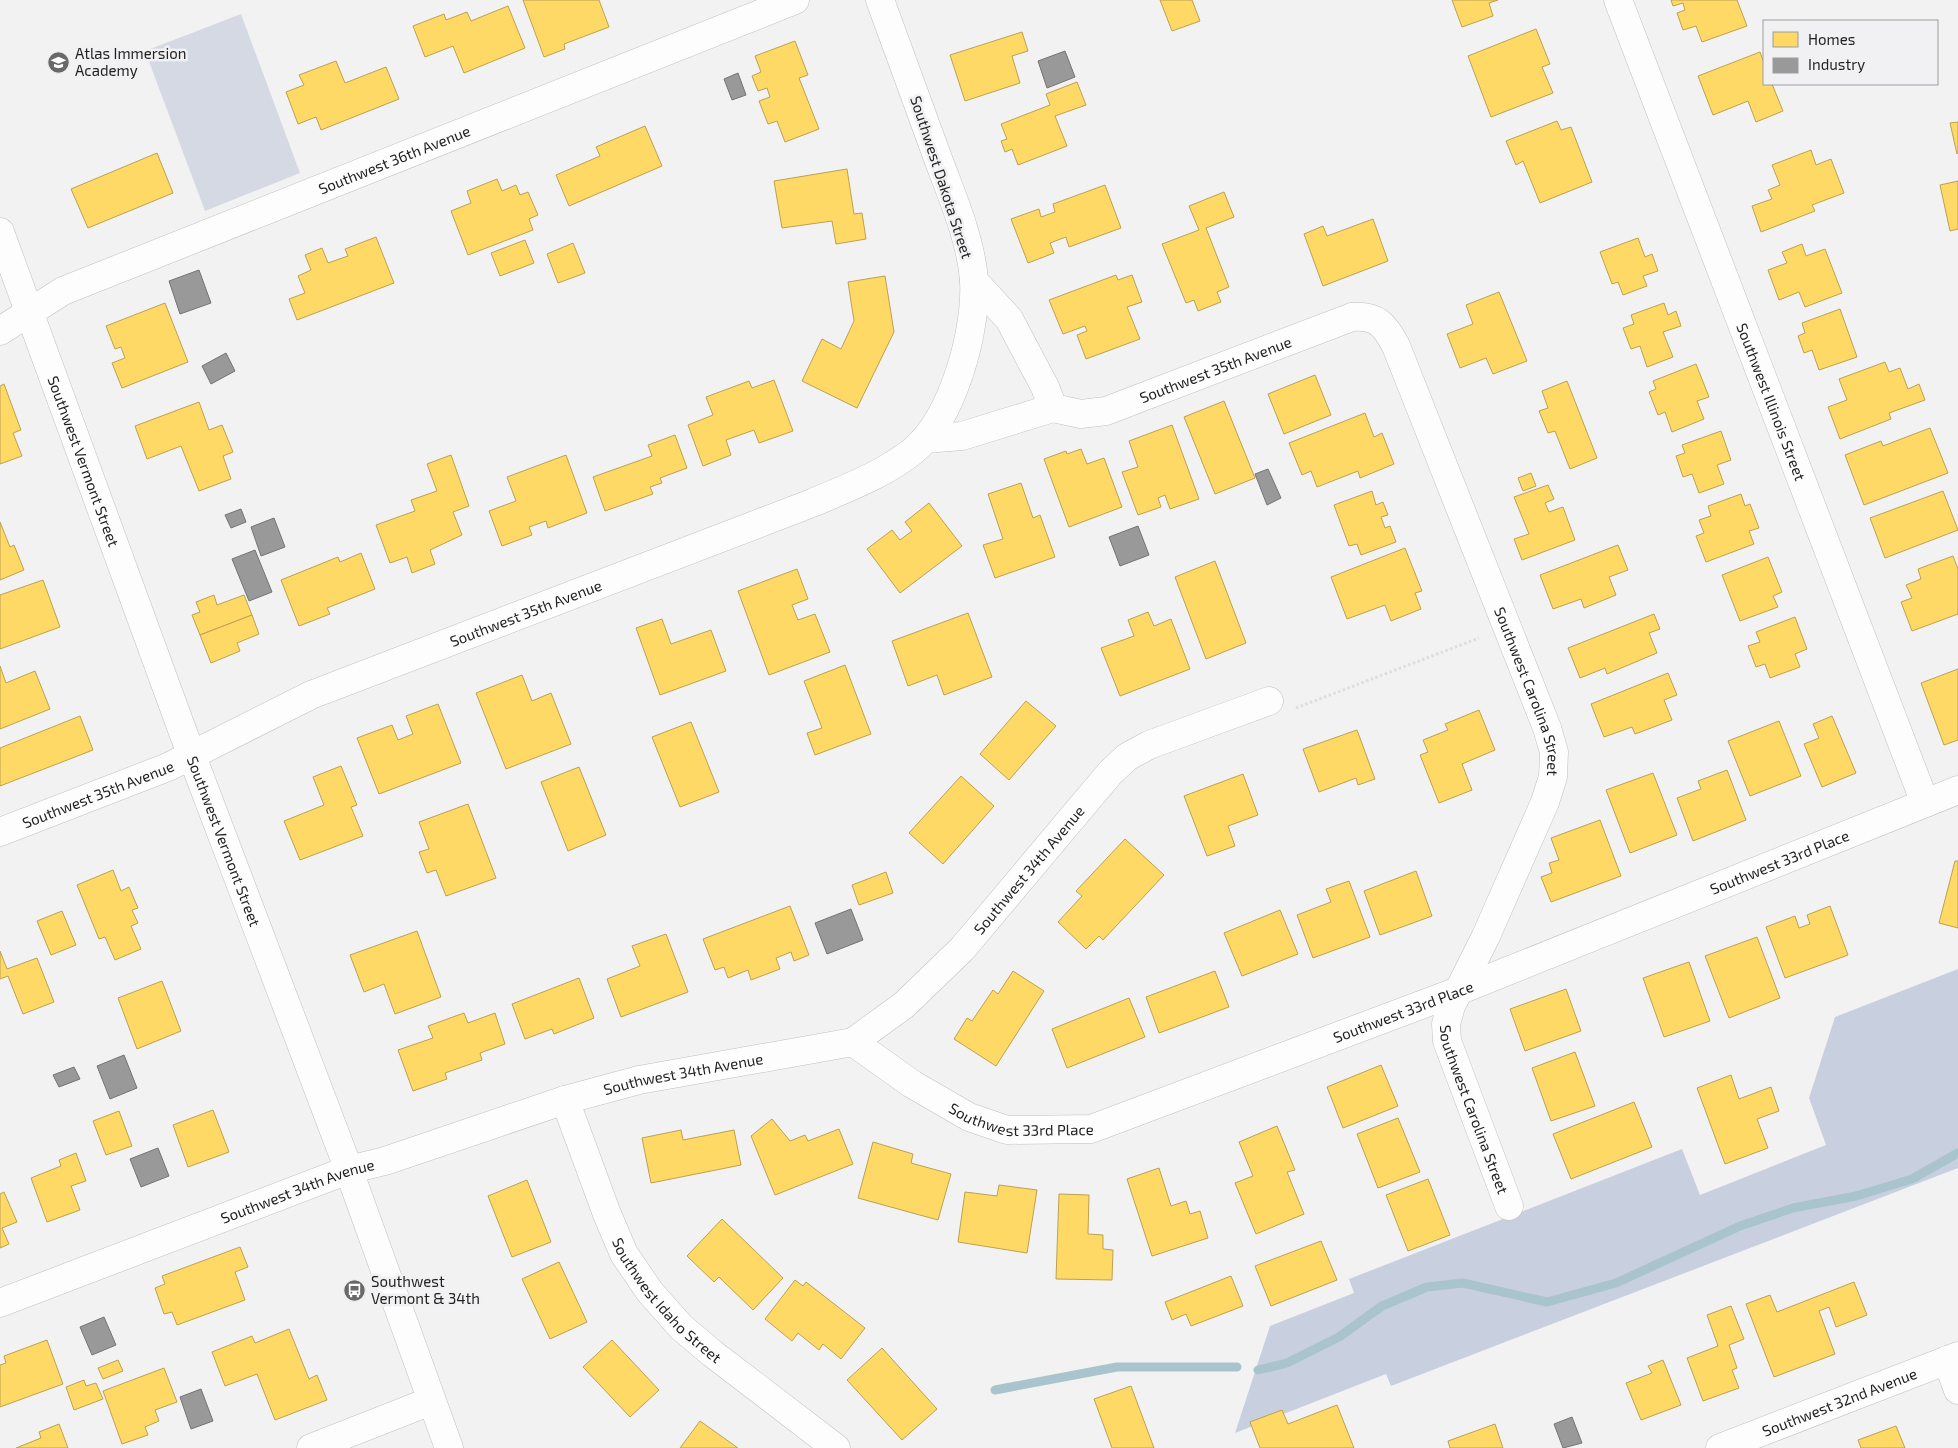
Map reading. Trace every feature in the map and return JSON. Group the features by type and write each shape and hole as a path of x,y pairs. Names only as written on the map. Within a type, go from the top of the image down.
{"street":[{"name":"Southwest 36th Avenue","path":"0,331 63,291 795,0"},
{"name":"Southwest Dakota Street","path":"880,0 951,193 967,244 974,281 968,335 952,394 942,417 925,439"},
{"name":"Southwest Illinois Street","path":"1618,0 1925,803"},
{"name":"Southwest Vermont Street","path":"0,232 192,755 348,1170 449,1448"},
{"path":"974,281 1009,319 1045,387 1053,408"},
{"name":"Southwest 35th Avenue","path":"0,832 168,768 311,695 562,600 860,482 885,470 925,439 962,436 1053,408 1081,414 1106,411 1345,320 1366,316 1376,320"},
{"name":"Southwest Carolina Street","path":"1376,320 1386,329 1396,346 1547,728 1554,752 1553,777 1545,802 1458,991 1446,1024 1447,1041 1509,1206"},
{"name":"Southwest 34th Avenue","path":"0,1303 348,1170 385,1162 565,1100 639,1080 853,1042 904,1005 962,949 1110,773 1127,757 1149,745 1269,701"},
{"name":"Southwest 33rd Place","path":"853,1042 912,1084 970,1117 1007,1130 1091,1130 1458,991 1958,790"},
{"name":"Southwest Idaho Street","path":"565,1100 621,1246 650,1292 682,1328 713,1354 836,1448"},
{"path":"1952,1358 1958,1390"},
{"name":"Southwest 32nd Avenue","path":"1720,1448 1952,1358"},
{"path":"311,1448 431,1400"}],"path":[{"path":"1269,701 1274,707 1290,711 1506,628"}],"shaded area":[{"path":"241,14 300,173 205,211 145,51"},
{"path":"1958,969 1958,1168 1391,1386 1386,1374 1235,1433 1270,1326 1354,1293 1349,1279 1682,1149 1700,1195 1826,1145 1809,1098 1835,1017"}],"building: Homes":[{"path":"523,0 599,0 609,27 564,44 565,49 544,57"},
{"path":"1160,0 1192,0 1200,21 1172,31"},
{"path":"1452,0 1498,0 1489,3 1493,16 1462,27"},
{"path":"1671,0 1737,0 1747,26 1702,42 1696,26 1683,30 1677,13 1685,10 1683,3 1673,6"},
{"path":"508,6 525,48 464,73 453,46 425,57 413,26 444,14 446,20 467,12 471,21"},
{"path":"1536,29 1550,64 1542,67 1553,93 1491,117 1468,56"},
{"path":"1022,32 1028,51 1012,56 1020,83 965,101 950,55"},
{"path":"795,41 808,75 799,78 819,129 785,142 777,121 768,124 759,101 770,97 767,88 758,91 752,76 761,72 755,56"},
{"path":"1760,52 1763,60 1763,85 1772,85 1783,111 1756,122 1748,101 1713,115 1698,76"},
{"path":"336,61 345,83 386,67 399,99 321,130 316,117 298,124 286,92 304,85 299,75"},
{"path":"1077,82 1086,105 1055,116 1067,146 1018,165 1012,149 1005,152 1001,141 1007,139 1001,124 1050,105 1046,94"},
{"path":"1557,121 1561,130 1571,127 1592,182 1540,203 1523,161 1516,165 1506,141"},
{"path":"1958,122 1958,153 1957,154 1950,123"},
{"path":"645,126 662,166 569,206 556,175 600,156 596,147"},
{"path":"1811,150 1816,165 1831,159 1844,193 1812,205 1815,211 1761,232 1752,206 1772,199 1768,190 1780,185 1772,165"},
{"path":"157,153 173,193 88,228 71,189"},
{"path":"847,169 854,214 862,213 866,239 836,244 832,221 782,228 774,181"},
{"path":"497,179 502,191 516,185 520,195 528,192 538,215 529,219 533,230 468,255 451,211 471,203 467,191"},
{"path":"1958,181 1958,229 1950,231 1940,185"},
{"path":"1105,185 1121,228 1069,247 1066,237 1050,243 1054,253 1028,263 1011,219 1039,209 1041,217 1055,212 1053,204"},
{"path":"1224,192 1234,217 1206,228 1229,287 1217,292 1221,302 1198,311 1194,300 1186,303 1162,244 1199,230 1189,206"},
{"path":"1373,219 1388,261 1323,286 1304,234 1323,226 1327,236"},
{"path":"376,237 394,283 297,320 289,299 305,293 298,276 311,270 305,255 322,248 328,263 348,256 345,249"},
{"path":"1638,238 1645,257 1652,254 1658,271 1643,276 1647,286 1623,295 1618,282 1612,284 1600,252"},
{"path":"525,240 534,263 500,276 491,253"},
{"path":"573,243 585,273 558,283 547,254"},
{"path":"1802,244 1806,256 1825,249 1842,293 1805,307 1799,292 1779,300 1768,270 1787,263 1782,252"},
{"path":"1116,275 1118,280 1132,275 1142,302 1127,307 1140,339 1086,359 1077,335 1087,331 1085,326 1063,334 1049,300"},
{"path":"885,276 894,332 857,408 802,381 822,339 841,349 854,321 848,282"},
{"path":"1499,292 1527,361 1493,374 1486,358 1460,368 1447,334 1473,324 1466,305"},
{"path":"165,303 188,362 122,388 112,363 125,358 121,347 115,349 106,326"},
{"path":"1664,303 1668,315 1676,311 1681,326 1663,332 1673,357 1647,367 1640,346 1631,349 1623,328 1634,324 1631,315"},
{"path":"1840,309 1857,357 1819,370 1812,350 1804,353 1798,336 1805,333 1802,323"},
{"path":"1885,362 1889,372 1900,368 1908,389 1919,384 1925,400 1889,413 1891,419 1840,439 1828,407 1847,400 1839,379"},
{"path":"1696,364 1709,397 1697,401 1704,419 1672,432 1665,412 1658,415 1649,392 1656,389 1653,381"},
{"path":"1315,375 1331,415 1284,434 1268,394"},
{"path":"774,380 793,431 759,443 754,430 726,440 731,455 703,466 688,425 713,415 706,397 749,381 752,388"},
{"path":"1567,381 1597,458 1570,469 1555,431 1548,433 1539,411 1548,408 1542,391"},
{"path":"4,384 21,430 13,433 22,456 0,464 0,386"},
{"path":"1224,401 1255,478 1215,494 1184,417"},
{"path":"199,402 209,430 222,425 233,452 223,456 231,479 199,491 181,446 147,459 135,426"},
{"path":"1365,413 1374,437 1382,433 1394,464 1360,478 1358,471 1317,487 1311,471 1302,475 1289,443"},
{"path":"1172,425 1199,499 1170,509 1165,495 1158,498 1161,507 1138,515 1122,472 1138,467 1129,441"},
{"path":"1930,428 1948,473 1864,505 1845,455 1881,441 1883,446"},
{"path":"1721,431 1731,460 1717,465 1724,484 1699,493 1692,474 1683,477 1676,456 1685,453 1682,445"},
{"path":"675,435 687,468 660,478 662,483 650,487 653,494 605,511 593,477 652,456 648,445"},
{"path":"1081,449 1087,464 1104,458 1122,507 1069,527 1044,459 1066,451 1067,454"},
{"path":"451,455 469,506 453,512 462,535 430,550 435,564 412,573 407,557 390,563 376,525 415,511 411,500 437,491 427,464"},
{"path":"566,455 587,513 548,528 546,521 529,527 532,535 502,546 489,511 516,501 507,477"},
{"path":"1531,473 1536,486 1523,491 1518,478"},
{"path":"1021,483 1033,518 1040,515 1055,557 995,578 983,545 1003,539 988,494"},
{"path":"1548,485 1554,499 1545,503 1549,512 1563,507 1575,540 1522,560 1514,539 1529,534 1514,497"},
{"path":"1372,491 1376,505 1383,502 1388,515 1381,517 1385,528 1390,526 1396,542 1361,555 1357,544 1349,546 1334,505"},
{"path":"1943,491 1958,530 1885,558 1870,518"},
{"path":"1741,494 1745,506 1750,504 1759,528 1749,531 1754,544 1706,562 1696,536 1704,533 1699,520 1711,516 1708,506"},
{"path":"929,503 962,546 900,593 867,549 892,530 900,540 912,531 905,522"},
{"path":"0,522 10,547 14,545 24,570 0,580"},
{"path":"1618,545 1628,570 1609,577 1616,595 1584,608 1581,599 1553,609 1540,575"},
{"path":"1405,548 1422,591 1415,593 1421,609 1391,621 1385,605 1347,619 1331,577"},
{"path":"361,553 375,589 327,608 330,614 299,626 281,580 338,557 340,562"},
{"path":"1953,556 1958,569 1958,614 1912,631 1901,602 1912,598 1906,585 1921,579 1918,569"},
{"path":"1768,557 1782,592 1773,596 1778,607 1740,621 1722,575"},
{"path":"1215,561 1246,643 1206,659 1175,577"},
{"path":"797,569 808,599 792,605 798,620 815,614 830,652 769,675 738,591"},
{"path":"43,580 60,627 0,649 0,595"},
{"path":"214,595 217,605 244,595 252,615 200,635 192,615 200,612 196,602"},
{"path":"1148,612 1154,626 1171,619 1190,669 1120,696 1101,648 1134,636 1128,620"},
{"path":"968,613 992,677 944,695 937,675 908,686 892,641"},
{"path":"1654,614 1660,629 1649,633 1657,653 1607,674 1605,668 1580,678 1568,648"},
{"path":"252,615 259,634 237,643 240,651 211,663 200,635"},
{"path":"1795,617 1807,649 1795,654 1800,667 1770,678 1765,664 1756,667 1748,646 1760,642 1756,632"},
{"path":"662,619 671,644 711,630 726,671 660,695 636,628"},
{"path":"845,665 871,734 815,755 807,733 822,728 804,681"},
{"path":"0,666 6,683 35,671 50,709 0,729"},
{"path":"1958,669 1958,740 1944,745 1921,683"},
{"path":"1668,673 1677,695 1664,700 1672,720 1635,734 1632,727 1604,737 1591,704"},
{"path":"522,675 532,701 551,693 571,744 506,769 476,693"},
{"path":"1026,701 1056,726 1009,780 980,754"},
{"path":"438,704 461,763 379,794 357,738 392,725 398,740 413,734 406,716"},
{"path":"1479,710 1495,750 1462,764 1472,790 1439,803 1420,755 1428,752 1423,740 1448,730 1445,724"},
{"path":"80,716 93,750 0,786 0,748"},
{"path":"1832,716 1856,773 1822,787 1804,744 1819,738 1813,724"},
{"path":"1779,721 1801,776 1750,796 1728,741"},
{"path":"691,722 719,792 680,807 652,737"},
{"path":"1357,730 1375,779 1358,785 1356,778 1319,792 1303,749"},
{"path":"341,766 357,805 351,807 363,836 300,860 284,821 324,805 313,777"},
{"path":"579,767 606,835 568,851 541,782"},
{"path":"1727,770 1746,820 1693,841 1677,798 1701,789 1698,781"},
{"path":"1653,773 1677,835 1630,853 1606,790"},
{"path":"1243,774 1258,815 1228,826 1235,846 1207,856 1184,796"},
{"path":"961,776 994,806 943,864 909,833"},
{"path":"468,804 496,878 446,896 436,870 427,873 419,852 429,849 419,822"},
{"path":"1600,820 1621,876 1551,902 1541,877 1552,873 1549,863 1559,860 1551,838"},
{"path":"1125,839 1164,875 1103,940 1099,936 1086,949 1058,922 1082,896 1076,891"},
{"path":"1955,861 1958,861 1958,928 1939,923"},
{"path":"113,870 121,891 129,887 138,908 132,910 138,923 131,926 141,949 115,960 105,937 99,939 77,885"},
{"path":"1416,871 1432,916 1380,935 1364,891"},
{"path":"886,872 893,893 859,905 852,885"},
{"path":"1349,881 1370,937 1313,958 1297,915 1331,902 1326,889"},
{"path":"790,906 809,955 794,961 791,952 776,958 780,969 751,980 748,970 728,978 724,967 715,970 703,939"},
{"path":"1830,906 1848,955 1785,978 1766,927 1795,916 1799,928 1810,924 1807,915"},
{"path":"1280,910 1298,954 1242,976 1224,933"},
{"path":"62,911 76,945 51,955 37,921"},
{"path":"417,931 441,997 395,1014 384,984 364,992 350,955"},
{"path":"666,934 688,992 621,1017 607,979 640,966 632,946"},
{"path":"1757,937 1780,998 1729,1018 1705,956"},
{"path":"0,951 7,969 37,958 54,1002 23,1014 8,976 0,979"},
{"path":"1689,962 1710,1021 1664,1037 1643,978"},
{"path":"1013,971 1044,991 996,1066 954,1039 967,1018 972,1021 993,990 998,994"},
{"path":"1215,971 1229,1007 1159,1033 1146,997"},
{"path":"579,978 594,1018 554,1034 552,1029 525,1039 512,1004"},
{"path":"162,981 181,1031 137,1049 118,998"},
{"path":"1566,989 1581,1031 1525,1051 1510,1009"},
{"path":"1129,998 1145,1037 1067,1068 1052,1029"},
{"path":"464,1013 468,1023 495,1013 505,1044 480,1053 482,1060 445,1073 447,1079 413,1091 398,1050 433,1038 428,1026"},
{"path":"1575,1052 1595,1106 1551,1121 1532,1068"},
{"path":"1381,1065 1398,1106 1343,1128 1327,1087"},
{"path":"1731,1075 1739,1099 1771,1087 1779,1111 1757,1119 1768,1148 1725,1164 1697,1088"},
{"path":"1634,1102 1652,1147 1571,1179 1553,1134"},
{"path":"213,1110 229,1152 188,1167 173,1125"},
{"path":"119,1111 132,1146 106,1155 93,1121"},
{"path":"1398,1118 1420,1172 1378,1188 1357,1134"},
{"path":"772,1119 790,1141 805,1135 808,1141 839,1129 853,1164 775,1195 751,1136"},
{"path":"1277,1126 1295,1170 1287,1172 1304,1214 1256,1234 1235,1183 1253,1176 1239,1142"},
{"path":"681,1130 683,1140 734,1130 741,1165 651,1183 642,1138"},
{"path":"873,1142 913,1154 911,1163 951,1174 938,1220 858,1198"},
{"path":"76,1153 86,1181 71,1186 80,1210 47,1222 31,1178 61,1166 59,1160"},
{"path":"1159,1168 1171,1206 1186,1201 1190,1214 1200,1211 1208,1238 1152,1256 1127,1179"},
{"path":"1428,1179 1450,1235 1408,1251 1386,1195"},
{"path":"527,1180 551,1242 512,1257 488,1196"},
{"path":"999,1185 1037,1190 1027,1253 958,1242 965,1192 997,1196"},
{"path":"4,1192 17,1222 2,1228 9,1244 0,1248 0,1194"},
{"path":"1059,1194 1089,1195 1088,1234 1103,1235 1103,1249 1113,1250 1112,1280 1056,1279"},
{"path":"722,1219 783,1278 753,1310 719,1277 714,1282 687,1256"},
{"path":"1321,1241 1337,1280 1271,1306 1255,1266"},
{"path":"240,1247 248,1267 235,1272 245,1300 177,1325 172,1312 164,1314 155,1288 165,1284 162,1276"},
{"path":"559,1262 587,1322 550,1339 522,1279"},
{"path":"1231,1276 1243,1306 1191,1326 1186,1314 1172,1320 1165,1302"},
{"path":"795,1280 803,1286 806,1282 865,1328 841,1359 823,1344 819,1350 798,1333 792,1341 765,1319"},
{"path":"1854,1282 1867,1315 1836,1327 1829,1307 1819,1311 1835,1354 1774,1377 1746,1304 1770,1295 1777,1312"},
{"path":"1731,1306 1744,1339 1729,1345 1737,1368 1732,1370 1739,1388 1703,1401 1687,1358 1718,1346 1707,1315"},
{"path":"289,1329 309,1379 317,1375 327,1400 275,1420 257,1374 225,1386 212,1352 252,1336 255,1343"},
{"path":"47,1340 63,1384 0,1407 0,1365 6,1363 4,1356"},
{"path":"612,1340 659,1390 630,1417 583,1367"},
{"path":"882,1348 937,1409 902,1440 847,1380"},
{"path":"118,1360 123,1371 103,1379 98,1368"},
{"path":"1663,1360 1681,1405 1641,1420 1626,1383 1652,1373 1648,1366"},
{"path":"164,1368 177,1402 155,1410 159,1421 145,1427 148,1435 122,1444 103,1391"},
{"path":"84,1380 86,1386 96,1383 103,1399 74,1410 66,1387"},
{"path":"1131,1386 1154,1448 1112,1448 1094,1399"},
{"path":"1337,1405 1354,1448 1260,1448 1250,1422 1282,1410 1288,1424"},
{"path":"700,1421 738,1448 680,1448"},
{"path":"59,1424 68,1448 16,1448 41,1438 39,1432"},
{"path":"1495,1424 1503,1448 1450,1448 1448,1441"},
{"path":"1896,1426 1905,1448 1861,1448 1858,1440"}],"building: Industry":[{"path":"1065,51 1075,77 1047,88 1038,61"},
{"path":"738,73 746,95 732,100 724,79"},
{"path":"199,270 211,303 180,314 169,281"},
{"path":"226,353 235,371 211,384 202,366"},
{"path":"1268,469 1281,498 1267,505 1255,474"},
{"path":"241,509 246,522 231,528 225,515"},
{"path":"274,518 285,547 261,556 251,527"},
{"path":"1138,526 1149,555 1120,566 1109,537"},
{"path":"255,550 272,592 249,601 232,559"},
{"path":"851,909 863,940 827,954 815,923"},
{"path":"124,1055 137,1088 110,1099 97,1066"},
{"path":"74,1067 80,1079 59,1087 53,1075"},
{"path":"158,1148 169,1176 141,1187 130,1159"},
{"path":"104,1317 116,1345 92,1355 80,1327"},
{"path":"201,1389 213,1421 191,1429 180,1397"},
{"path":"1572,1417 1582,1443 1563,1448 1554,1424"}],"waterway":[{"path":"1258,1370 1287,1363 1339,1337 1382,1306 1427,1287 1463,1283 1547,1302 1616,1283 1740,1226 1793,1208 1856,1196 1912,1179 1958,1153"},
{"path":"995,1390 1117,1367 1237,1367"}],"place":[{"name":"Atlas Immersion Academy","path":"59,62"},
{"name":"Southwest Vermont & 34th","path":"355,1290"}]}
